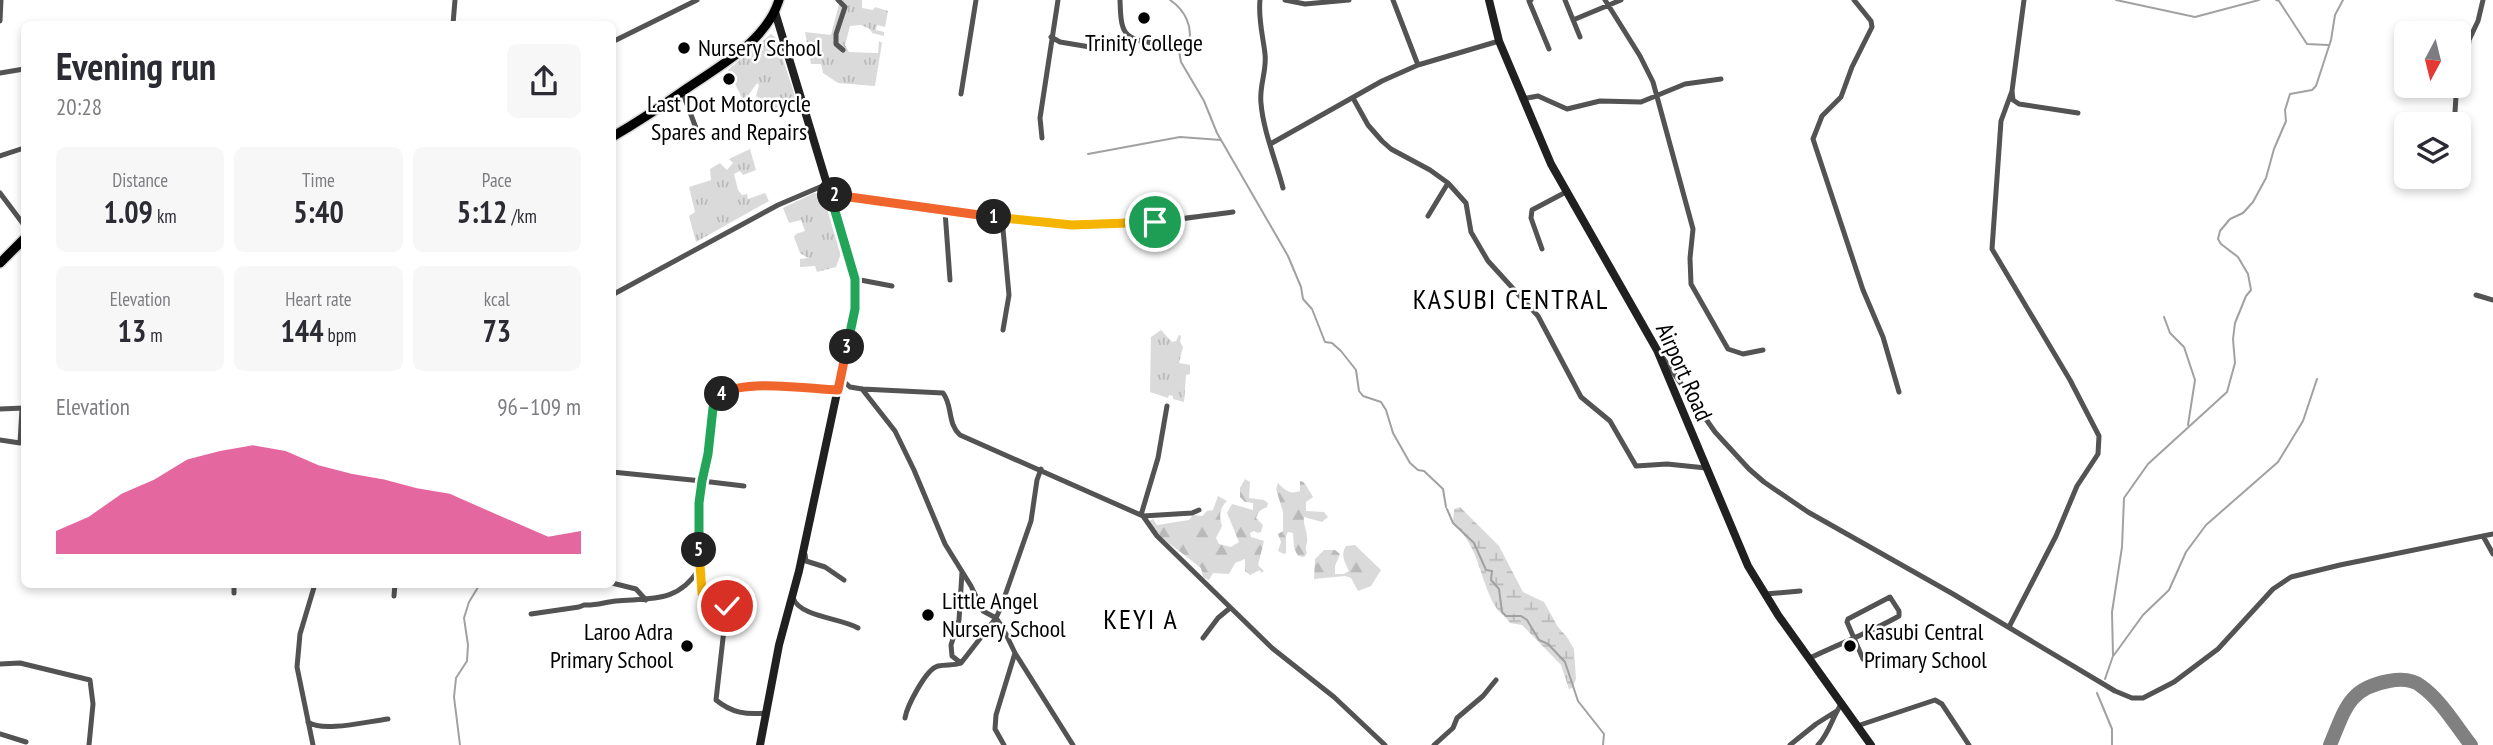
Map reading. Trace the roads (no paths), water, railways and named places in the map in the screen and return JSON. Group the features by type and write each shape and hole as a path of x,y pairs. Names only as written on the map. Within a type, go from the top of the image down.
{"main road":[{"path":"616,135 658,110 735,55 755,38 775,12 779,0"},
{"path":"0,264 21,242"}],"street":[{"path":"0,21 1,0"},
{"path":"453,21 455,0"},
{"path":"616,40 697,0"},
{"path":"838,0 845,7 836,34 836,44 843,50"},
{"path":"961,93 976,0"},
{"path":"1042,138 1040,118 1058,0"},
{"path":"1120,0 1121,23 1127,35 1132,39 1156,43"},
{"path":"1260,0 1259,16 1265,60 1265,71 1260,85 1261,105 1283,188"},
{"path":"1285,0 1349,0"},
{"path":"1393,0 1418,65"},
{"name":"Airport Road","path":"1489,0 1499,41 1522,99 1566,192 1657,350 1748,566 1871,745"},
{"path":"1531,0 1549,49"},
{"path":"1565,0 1580,37"},
{"path":"1573,20 1607,3 1621,0"},
{"path":"1854,0 1871,21 1872,27 1841,97 1822,116 1813,139 1859,278 1883,337 1899,392"},
{"path":"2008,627 2056,537 2077,486 2098,454 2099,436 2070,380 1992,249 2001,121 2012,91 2024,0"},
{"path":"2455,112 2469,40 2478,21 2483,0"},
{"path":"1607,3 1653,82 1693,229 1690,278 1696,296 1728,349 1743,354 1763,350"},
{"path":"762,745 779,645 855,309 855,279 775,12"},
{"path":"1051,37 1060,42 1090,47"},
{"path":"1272,144 1418,65 1499,41"},
{"path":"0,73 21,70"},
{"path":"1522,99 1538,96 1567,109 1600,101 1641,102 1685,84 1721,79"},
{"path":"682,91 699,136"},
{"path":"2012,91 2015,103 2078,113"},
{"path":"1353,98 1368,125 1391,149 1430,170 1448,183 1466,203 1471,232 1488,261 1538,316 1581,397 1610,421 1636,466 1667,464 1706,468"},
{"path":"0,156 21,149"},
{"path":"1428,216 1448,183"},
{"path":"616,293 778,205 827,184"},
{"path":"1542,248 1531,218 1532,210 1566,192"},
{"path":"0,193 21,221"},
{"path":"830,194 1002,218 1093,225 1155,222 1233,212"},
{"path":"945,211 950,280"},
{"path":"1002,218 1009,295 1003,330"},
{"path":"855,279 892,286"},
{"path":"2476,295 2493,300"},
{"path":"1657,350 1715,432 1749,470 1764,482 1808,512 2115,691 2132,698 2143,698 2174,682 2205,660 2273,589 2291,577 2493,534"},
{"path":"841,379 850,387 862,389 943,393 947,398 953,427 960,435 1142,516 1157,536 1272,648 1348,709 1385,745"},
{"path":"767,713 737,713 716,700 727,603 702,593 699,569 699,511 713,408 715,401 723,393 738,387 838,390"},
{"path":"862,389 895,431 945,544 983,611 996,618 1073,745"},
{"path":"1142,516 1158,458 1167,406"},
{"path":"0,410 21,409"},
{"path":"0,439 20,443 21,432"},
{"path":"905,718 911,699 933,668 961,663 996,618 1031,521 1041,469"},
{"path":"616,472 744,486"},
{"path":"1142,516 1192,513 1199,510"},
{"path":"2483,536 2493,554"},
{"path":"803,548 806,561 825,567 844,580"},
{"path":"531,614 673,595 689,583 699,569"},
{"path":"961,663 952,656 951,649 959,620 962,572"},
{"path":"616,584 636,589 646,600"},
{"path":"234,588 234,593"},
{"path":"313,745 297,667 304,615 314,588"},
{"path":"394,596 395,588"},
{"path":"1765,594 1800,591"},
{"path":"792,595 794,603 800,608 858,628"},
{"path":"1810,658 1854,637 1899,616 1899,611 1890,597 1848,619 1854,637 1863,659"},
{"path":"1203,638 1218,618 1230,608"},
{"path":"1004,745 996,730 996,715 1016,653"},
{"path":"0,664 20,663 90,680 93,704 89,745"},
{"path":"1434,745 1496,680"},
{"path":"1857,726 1935,700 1942,704 1969,745"},
{"path":"1818,745 1829,731 1835,712 1842,703"},
{"path":"1790,745 1816,723 1835,712"},
{"path":"308,722 312,726 325,727 388,719"},
{"path":"0,734 26,742"}],"waterway":[{"path":"1170,0 1184,14 1189,26 1188,45 1179,51 1181,62 1204,101 1217,133 1288,256 1303,299 1312,309 1325,342 1332,343 1341,351 1356,370 1359,391 1363,396 1381,402 1393,433 1410,463 1418,470 1424,471 1443,489 1446,507"},
{"path":"2116,0 2195,17 2259,0"},
{"path":"2276,0 2307,44 2328,45"},
{"path":"2105,679 2113,656 2112,612 2122,547 2124,498 2148,464 2227,392 2235,363 2235,323 2251,290 2248,274 2238,257 2218,239 2220,231 2230,219 2243,213 2253,202 2266,178 2286,121 2285,110 2290,94 2312,90 2316,86 2331,40 2335,15 2343,0"},
{"path":"1088,154 1180,137 1221,140"},
{"path":"2164,317 2170,333 2184,347 2195,380 2188,425"},
{"path":"2114,655 2143,615 2169,590 2186,552 2206,525 2278,462 2303,421 2317,379"},
{"path":"1447,509 1453,523 1474,543 1486,570 1492,571 1491,580 1499,589 1502,612 1506,616 1521,616 1527,620 1539,640 1548,644 1565,662 1578,701 1604,734 1603,745"},
{"path":"460,745 454,697 456,678 467,661 468,645 464,618 478,588"},
{"path":"2097,693 2112,729 2112,745"}],"place":[{"name":"Trinity College","path":"1144,18"},
{"name":"Nursery School","path":"684,48"},
{"name":"Last Dot Motorcycle Spares and Repairs","path":"729,79"},
{"name":"Little Angel Nursery School","path":"928,615"},
{"name":"Laroo Adra Primary School","path":"687,646"},
{"name":"Kasubi Central Primary School","path":"1850,646"}],"district":[{"name":"KASUBI CENTRAL","path":"1511,299"},
{"name":"KEYI A","path":"1141,619"}]}
